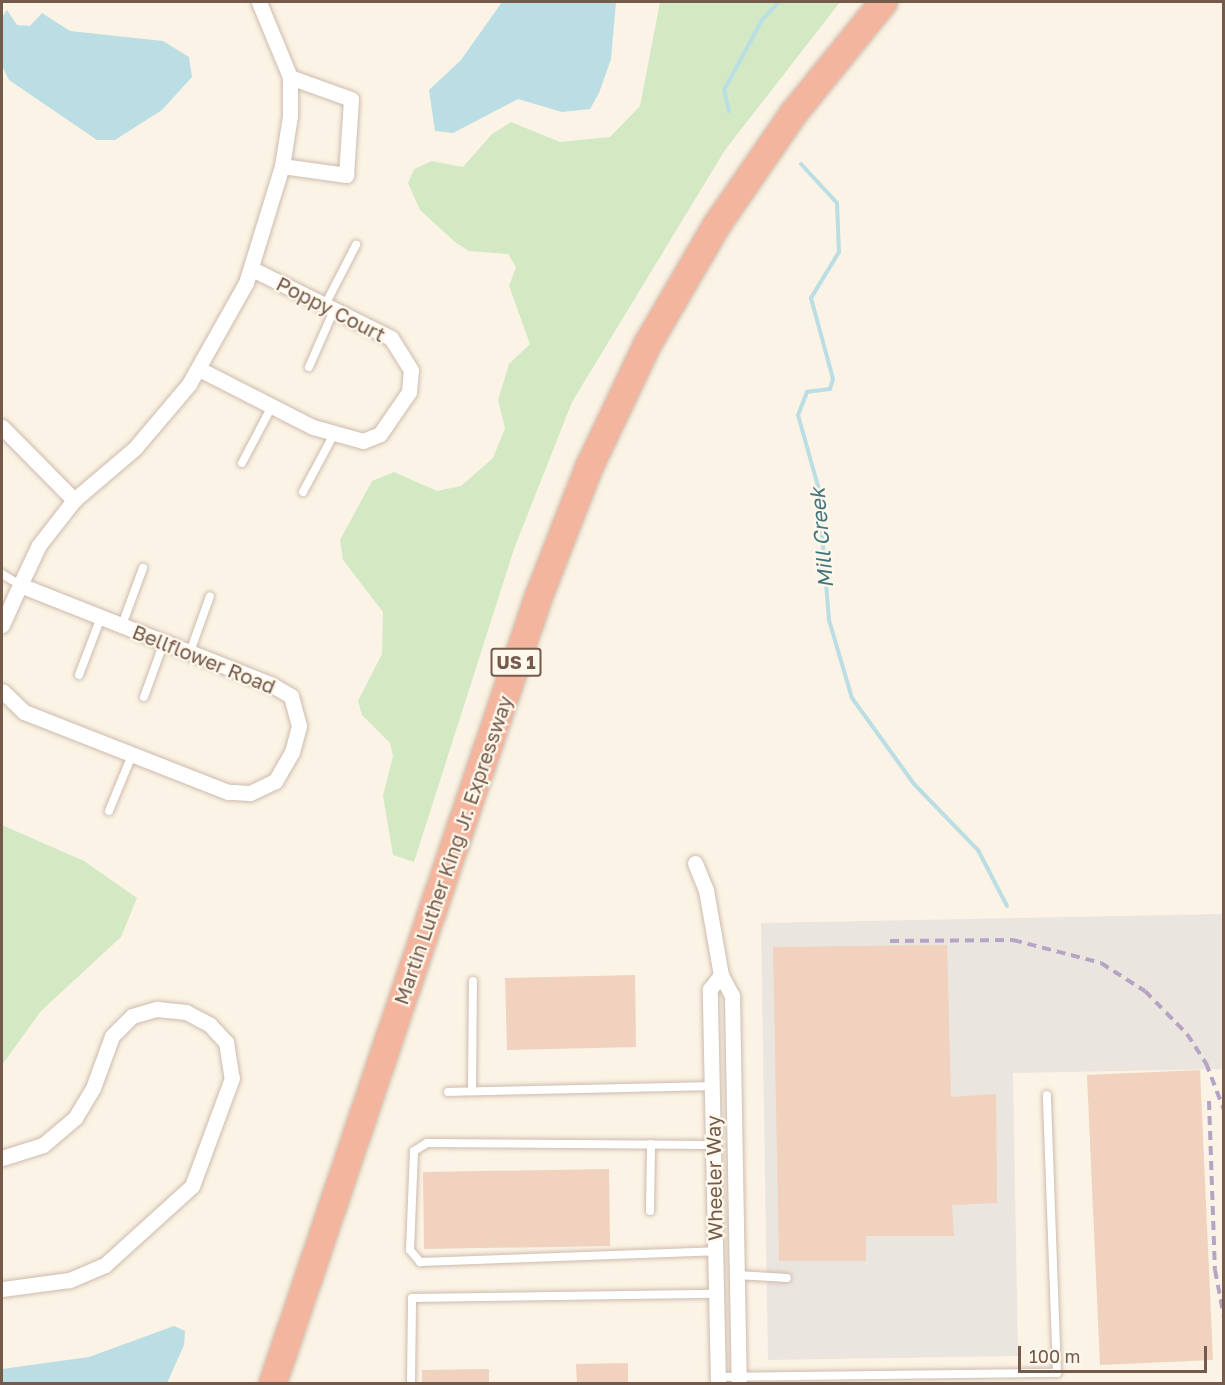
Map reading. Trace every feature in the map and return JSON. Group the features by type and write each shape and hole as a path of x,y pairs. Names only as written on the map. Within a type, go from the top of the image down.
{"highway":[{"name":"Martin Luther King Jr. Expressway","path":"255,1383 524,589 579,449 634,334 709,207 780,103 862,2"},
{"name":"Martin Luther King Jr. Expressway","path":"272,1383 539,594 589,466 648,342 722,215 793,113 883,2"}],"street":[{"path":"2,625 39,545 74,500 135,448 199,369 252,270 282,166 290,77 259,2"},
{"path":"282,166 346,175 351,99 290,77"},
{"name":"Poppy Court","path":"199,369 334,434 363,441 380,434 409,392 411,370 391,338 252,270"},
{"path":"2,427 74,500"},
{"name":"Bellflower Road","path":"2,691 24,712 228,792 265,789 284,769 299,726 291,696 189,652 20,585"},
{"name":"Wheeler Way","path":"695,863 706,890 721,975 732,996 739,1380"},
{"name":"Wheeler Way","path":"718,1380 710,989 721,975"},
{"path":"2,1158 43,1145 75,1118 93,1089 112,1036 132,1016 157,1009 186,1012 210,1025 226,1042 232,1077 192,1186 105,1264 69,1280 2,1289"}],"lane":[{"path":"309,367 329,308 356,245"},
{"path":"242,463 272,406"},
{"path":"303,492 334,434"},
{"path":"122,625 143,568"},
{"path":"2,574 20,585"},
{"path":"189,652 210,596"},
{"path":"79,675 101,617"},
{"path":"144,697 164,642"},
{"path":"109,811 132,754"},
{"path":"472,981 472,1092"},
{"path":"448,1092 712,1086"},
{"path":"718,1380 1057,1373 1047,1095"},
{"path":"714,1145 427,1143 414,1151 410,1250 420,1262 716,1251"},
{"path":"650,1211 651,1144"},
{"path":"737,1275 787,1278"},
{"path":"411,1383 412,1298 716,1294"}],"shaded area":[{"path":"1223,914 1223,1069 1013,1073 1018,1356 768,1360 761,923"}],"green space":[{"path":"660,2 840,2 725,150 572,402 514,549 414,862 393,855 383,796 393,756 390,743 362,715 358,701 382,654 383,612 343,560 340,540 372,481 394,472 437,491 461,486 493,458 505,428 498,400 509,364 530,344 509,286 516,267 508,254 469,251 455,242 420,210 408,183 414,169 432,161 463,167 492,134 511,122 560,142 610,137 640,106"},
{"path":"2,825 84,861 137,898 121,937 41,1011 2,1065"}],"water":[{"path":"502,2 616,2 611,59 599,93 590,109 562,112 518,99 453,133 435,131 429,90 461,60"},
{"path":"7,10 17,25 30,26 42,13 70,31 163,41 189,57 192,77 162,110 115,140 97,140 9,80 2,66 2,17"},
{"path":"174,1326 185,1331 184,1345 167,1383 2,1383 2,1369 89,1357"}],"building":[{"path":"947,945 951,1097 996,1094 997,1203 952,1205 954,1236 866,1236 866,1261 779,1261 773,947"},
{"path":"635,975 636,1047 507,1050 505,978"},
{"path":"1200,1070 1213,1360 1100,1365 1087,1075"},
{"path":"609,1169 610,1246 424,1249 423,1172"},
{"path":"628,1363 628,1384 577,1384 576,1364"},
{"path":"489,1369 489,1384 422,1384 422,1370"}],"waterway":[{"name":"Mill Creek","path":"729,111 724,90 762,20 779,2"},
{"name":"Mill Creek","path":"801,164 837,203 839,252 811,298 833,379 830,389 807,392 798,415 818,486 829,620 852,698 914,784 978,850 1007,906"}],"railway":[{"path":"890,941 1013,940 1101,963 1145,991 1187,1034 1206,1063 1224,1110"},
{"path":"1209,1101 1215,1270 1224,1317"}]}
